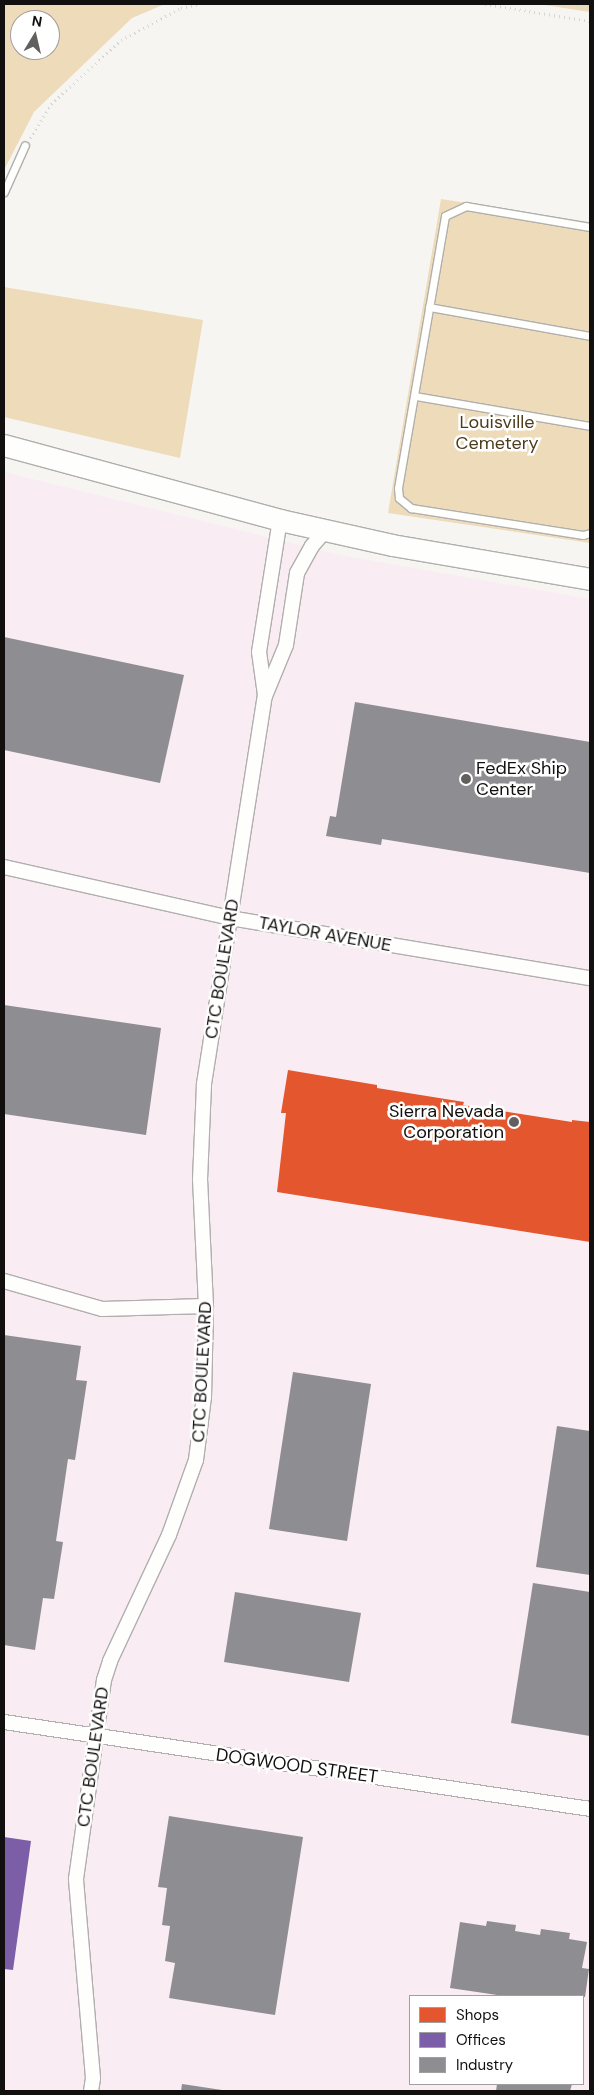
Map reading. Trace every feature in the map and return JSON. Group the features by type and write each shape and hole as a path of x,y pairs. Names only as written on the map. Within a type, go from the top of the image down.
{"main road":[{"path":"4,445 280,520 590,579"}],"street":[{"name":"CTC BOULEVARD","path":"265,696 259,652 280,520"},
{"name":"CTC BOULEVARD","path":"91,2091 91,2048 76,1879 110,1661 169,1535 196,1460 204,1397 206,1306 200,1133 204,1084 265,696 286,646 297,573 312,546 326,530"},
{"name":"TAYLOR AVENUE","path":"4,867 230,918 590,978"},
{"path":"4,1281 102,1310 206,1306"},
{"name":"DOGWOOD STREET","path":"4,1722 590,1809"}],"lane":[{"path":"4,192 25,145"},
{"path":"590,227 466,206 455,209 442,222 430,307 398,488 404,504 420,510 583,535 590,533"},
{"path":"430,307 590,336"},
{"path":"415,396 590,426"}],"path":[{"path":"25,145 51,104 121,40 181,8 199,4"},
{"path":"485,4 590,21"},
{"path":"577,4 590,6"}],"shaded area":[{"path":"4,472 340,555 590,599 590,2091 4,2091"}],"green space":[{"path":"4,4 165,4 132,18 34,112 4,170"},
{"path":"538,4 590,4 590,12"},
{"name":"Louisville Cemetery","path":"441,199 590,222 590,543 388,513"},
{"path":"4,287 203,320 180,458 4,417"}],"building: Shops":[{"path":"288,1070 377,1085 377,1088 464,1102 463,1105 572,1122 572,1120 590,1122 590,1242 277,1192 286,1113 281,1113"}],"building: Offices":[{"path":"4,1837 31,1841 13,1970 4,1969"}],"building: Industry":[{"path":"4,637 184,675 160,783 4,750"},
{"name":"FedEx Ship Center","path":"355,702 590,742 590,873 382,839 381,845 326,836 330,816 336,817"},
{"path":"4,1005 161,1028 146,1135 4,1114"},
{"path":"4,1335 81,1346 76,1380 87,1381 75,1460 68,1459 56,1541 63,1542 54,1599 43,1598 35,1650 4,1645"},
{"path":"293,1372 371,1384 347,1541 269,1529"},
{"path":"557,1426 590,1431 590,1575 536,1567"},
{"path":"533,1583 590,1592 590,1736 511,1723"},
{"path":"235,1592 361,1613 349,1682 224,1662"},
{"path":"169,1816 303,1837 275,2015 169,1998 175,1963 165,1961 170,1926 162,1925 167,1888 158,1887"},
{"path":"487,1921 516,1925 515,1931 540,1935 541,1929 570,1933 569,1939 587,1942 582,1968 589,1969 585,1997 584,1995 497,1995 450,1988 460,1922 486,1926"},
{"path":"182,2084 222,2090 222,2091 181,2091"},
{"path":"497,2085 572,2085 570,2091 496,2091"}],"place":[{"name":"FedEx Ship Center","path":"466,779"},
{"name":"Sierra Nevada Corporation","path":"514,1122"}]}
